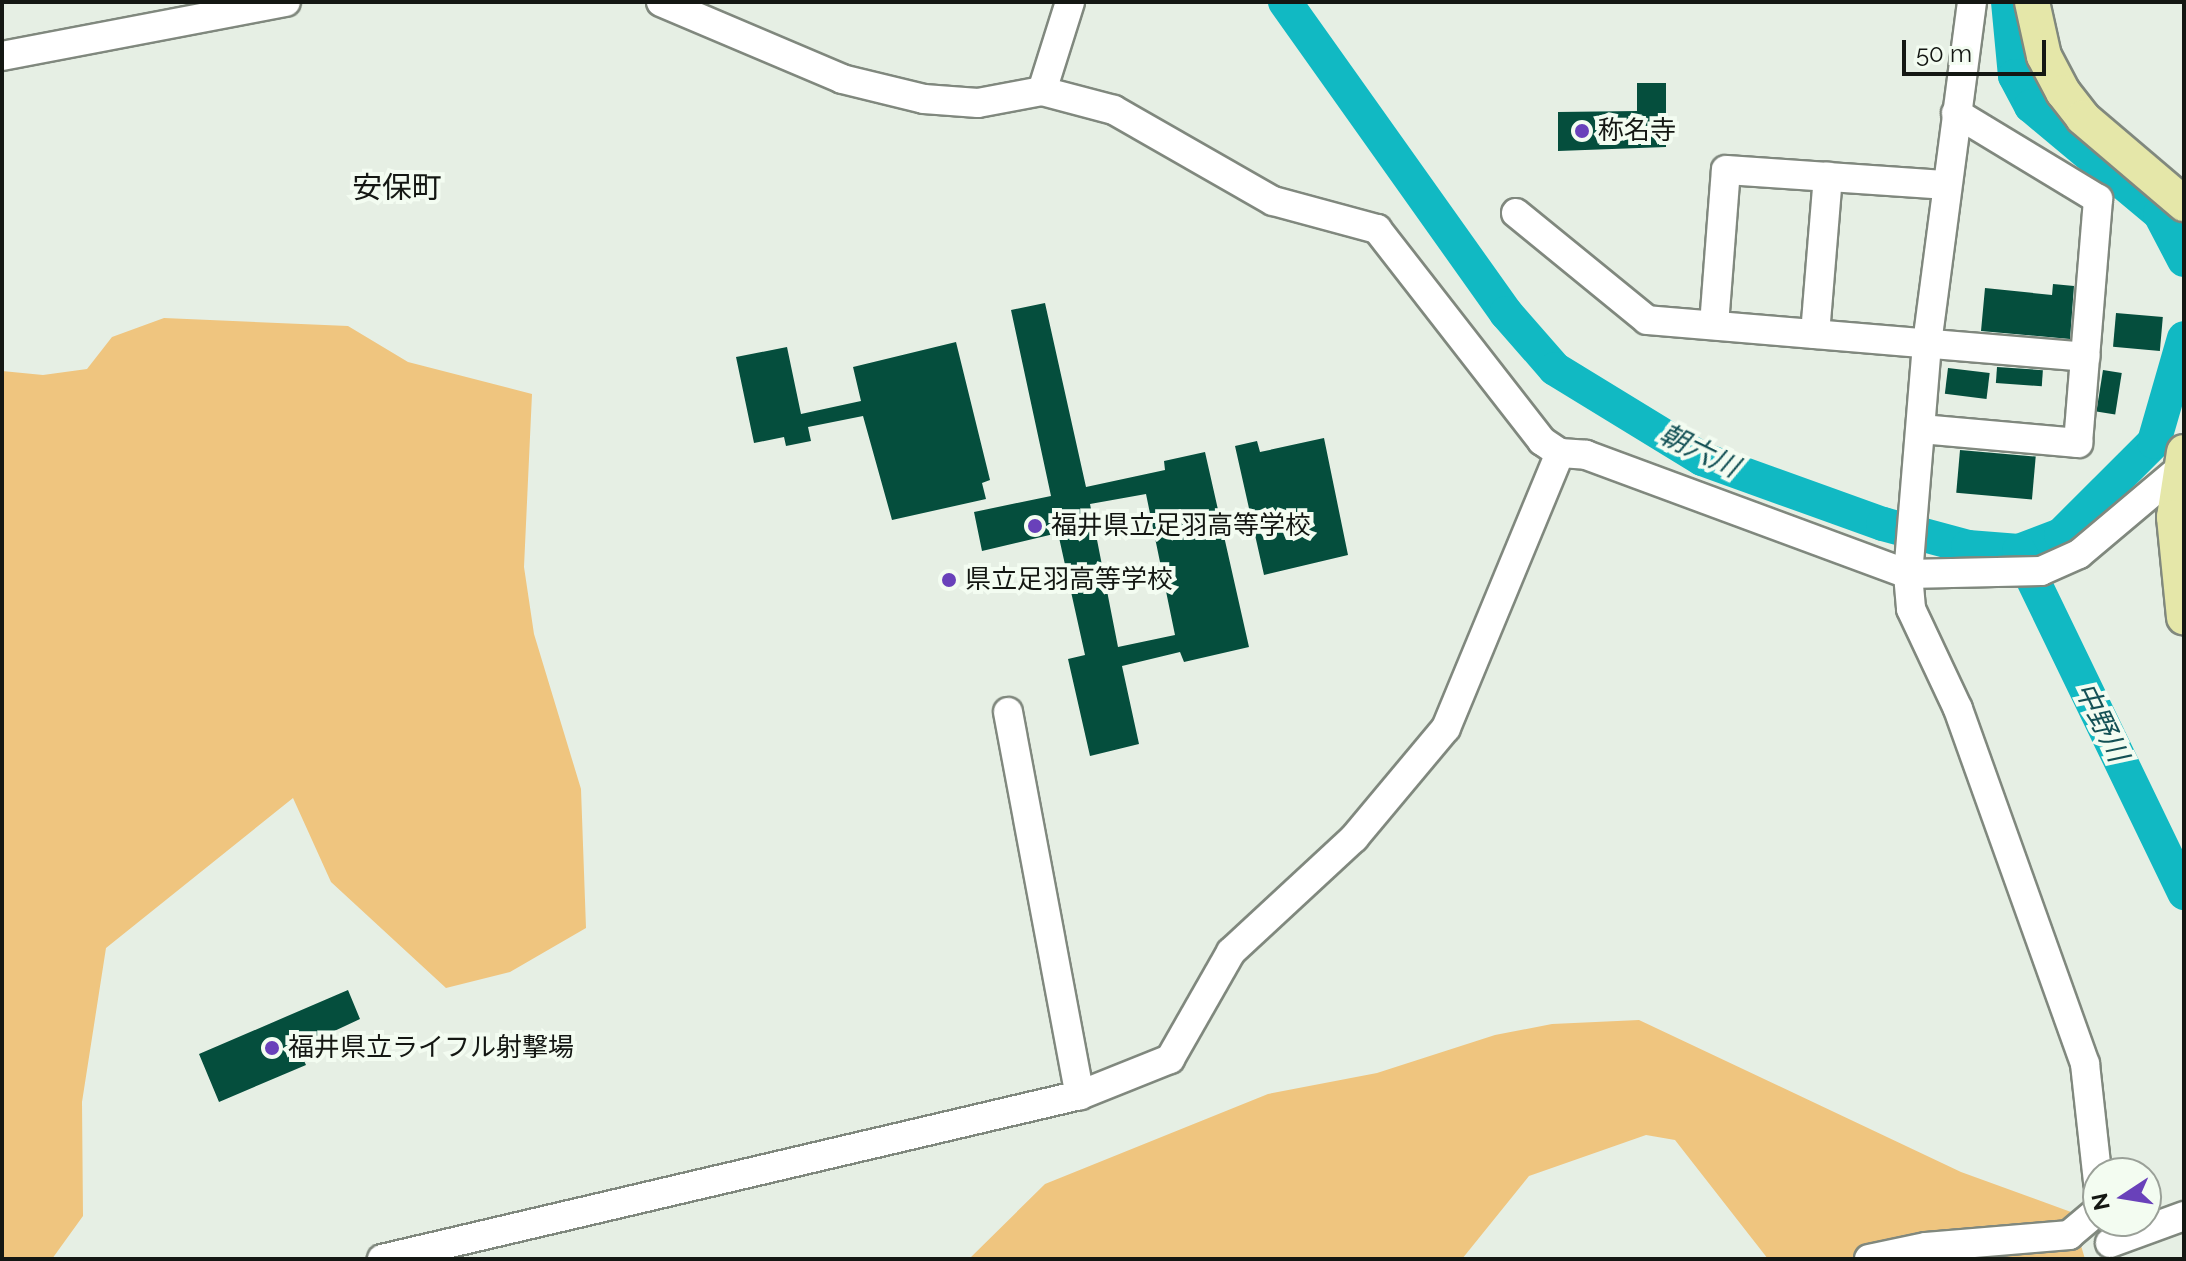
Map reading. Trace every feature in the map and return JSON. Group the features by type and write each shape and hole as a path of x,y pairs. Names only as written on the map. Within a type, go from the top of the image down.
{"main road":[{"path":"2032,2 2044,56 2063,92 2083,118 2184,204"},
{"path":"2182,460 2174,517 2184,618"}],"street":[{"path":"2,56 286,2"},
{"path":"661,2 842,79 910,95 978,103 1042,91 1114,110 1273,201 1377,229 1542,441 1560,453 1586,455 1909,567 2011,577 2041,571 2079,554 2182,460"},
{"path":"1042,91 1070,2"},
{"path":"1972,2 1944,185 1927,344 1909,567 1911,609 1958,709 2085,1064 2095,1157"},
{"path":"1921,429 2078,443 2098,199 1956,113"},
{"path":"1714,325 1726,170 1944,185"},
{"path":"1815,334 1828,177"},
{"path":"1516,213 1647,320 2085,357"},
{"path":"382,1259 1080,1095 1170,1059 1231,952 1354,838 1446,728 1492,628 1560,453"},
{"path":"1008,712 1080,1095"},
{"path":"2107,1241 2131,1230 2184,1216"},
{"path":"1869,1259 1912,1249 2069,1235 2082,1224"}],"shaded area":[{"path":"164,318 348,326 408,362 532,394 524,567 534,634 581,789 586,928 510,972 446,988 331,882 293,798 106,948 82,1102 83,1216 52,1259 2,1259 2,371 43,375 87,369 112,337"},
{"path":"1639,1020 1961,1172 2071,1212 2085,1259 1768,1259 1675,1140 1646,1135 1529,1176 1462,1259 969,1259 1045,1184 1268,1094 1377,1073 1495,1035 1552,1024"}],"building":[{"path":"1637,83 1666,83 1666,147 1558,151 1558,112 1637,111"},
{"path":"2053,284 2074,286 2070,339 1981,331 1985,288 2052,295"},
{"path":"1045,303 1086,487 1165,470 1164,461 1205,452 1249,647 1184,662 1180,652 1122,666 1139,744 1090,756 1068,659 1085,655 1058,533 982,551 974,512 1051,496 1011,310","holes":["1146,494 1175,635 1118,647 1090,504"]},
{"path":"2116,313 2163,317 2160,351 2113,347"},
{"path":"956,342 990,480 982,483 986,499 892,520 863,416 808,427 811,441 786,446 784,437 754,443 736,357 787,347 801,414 861,401 853,367"},
{"path":"1997,367 2043,370 2042,386 1996,383"},
{"path":"1948,368 1990,373 1987,399 1945,394"},
{"path":"2103,370 2122,373 2115,414 2096,411"},
{"path":"1324,438 1348,555 1264,575 1235,446 1257,441 1260,452"},
{"path":"1960,450 2036,457 2032,499 1956,493"},
{"path":"348,990 360,1019 298,1048 306,1065 219,1102 199,1054"}],"waterway":[{"name":"朝六川","path":"1285,2 1506,313 1555,369 1702,459 1883,524 1968,547 2019,551 2061,535 2154,442 2184,338"},
{"name":"朝六川","path":"2008,2 2015,76 2031,106 2160,214 2184,260"},
{"name":"中野川","path":"2019,551 2184,893"}],"place":[{"name":"称名寺","path":"1582,131"},
{"name":"福井県立足羽高等学校","path":"1035,526"},
{"name":"県立足羽高等学校","path":"949,580"},
{"name":"福井県立ライフル射撃場","path":"272,1048"}],"district":[{"name":"安保町","path":"397,188"}]}
